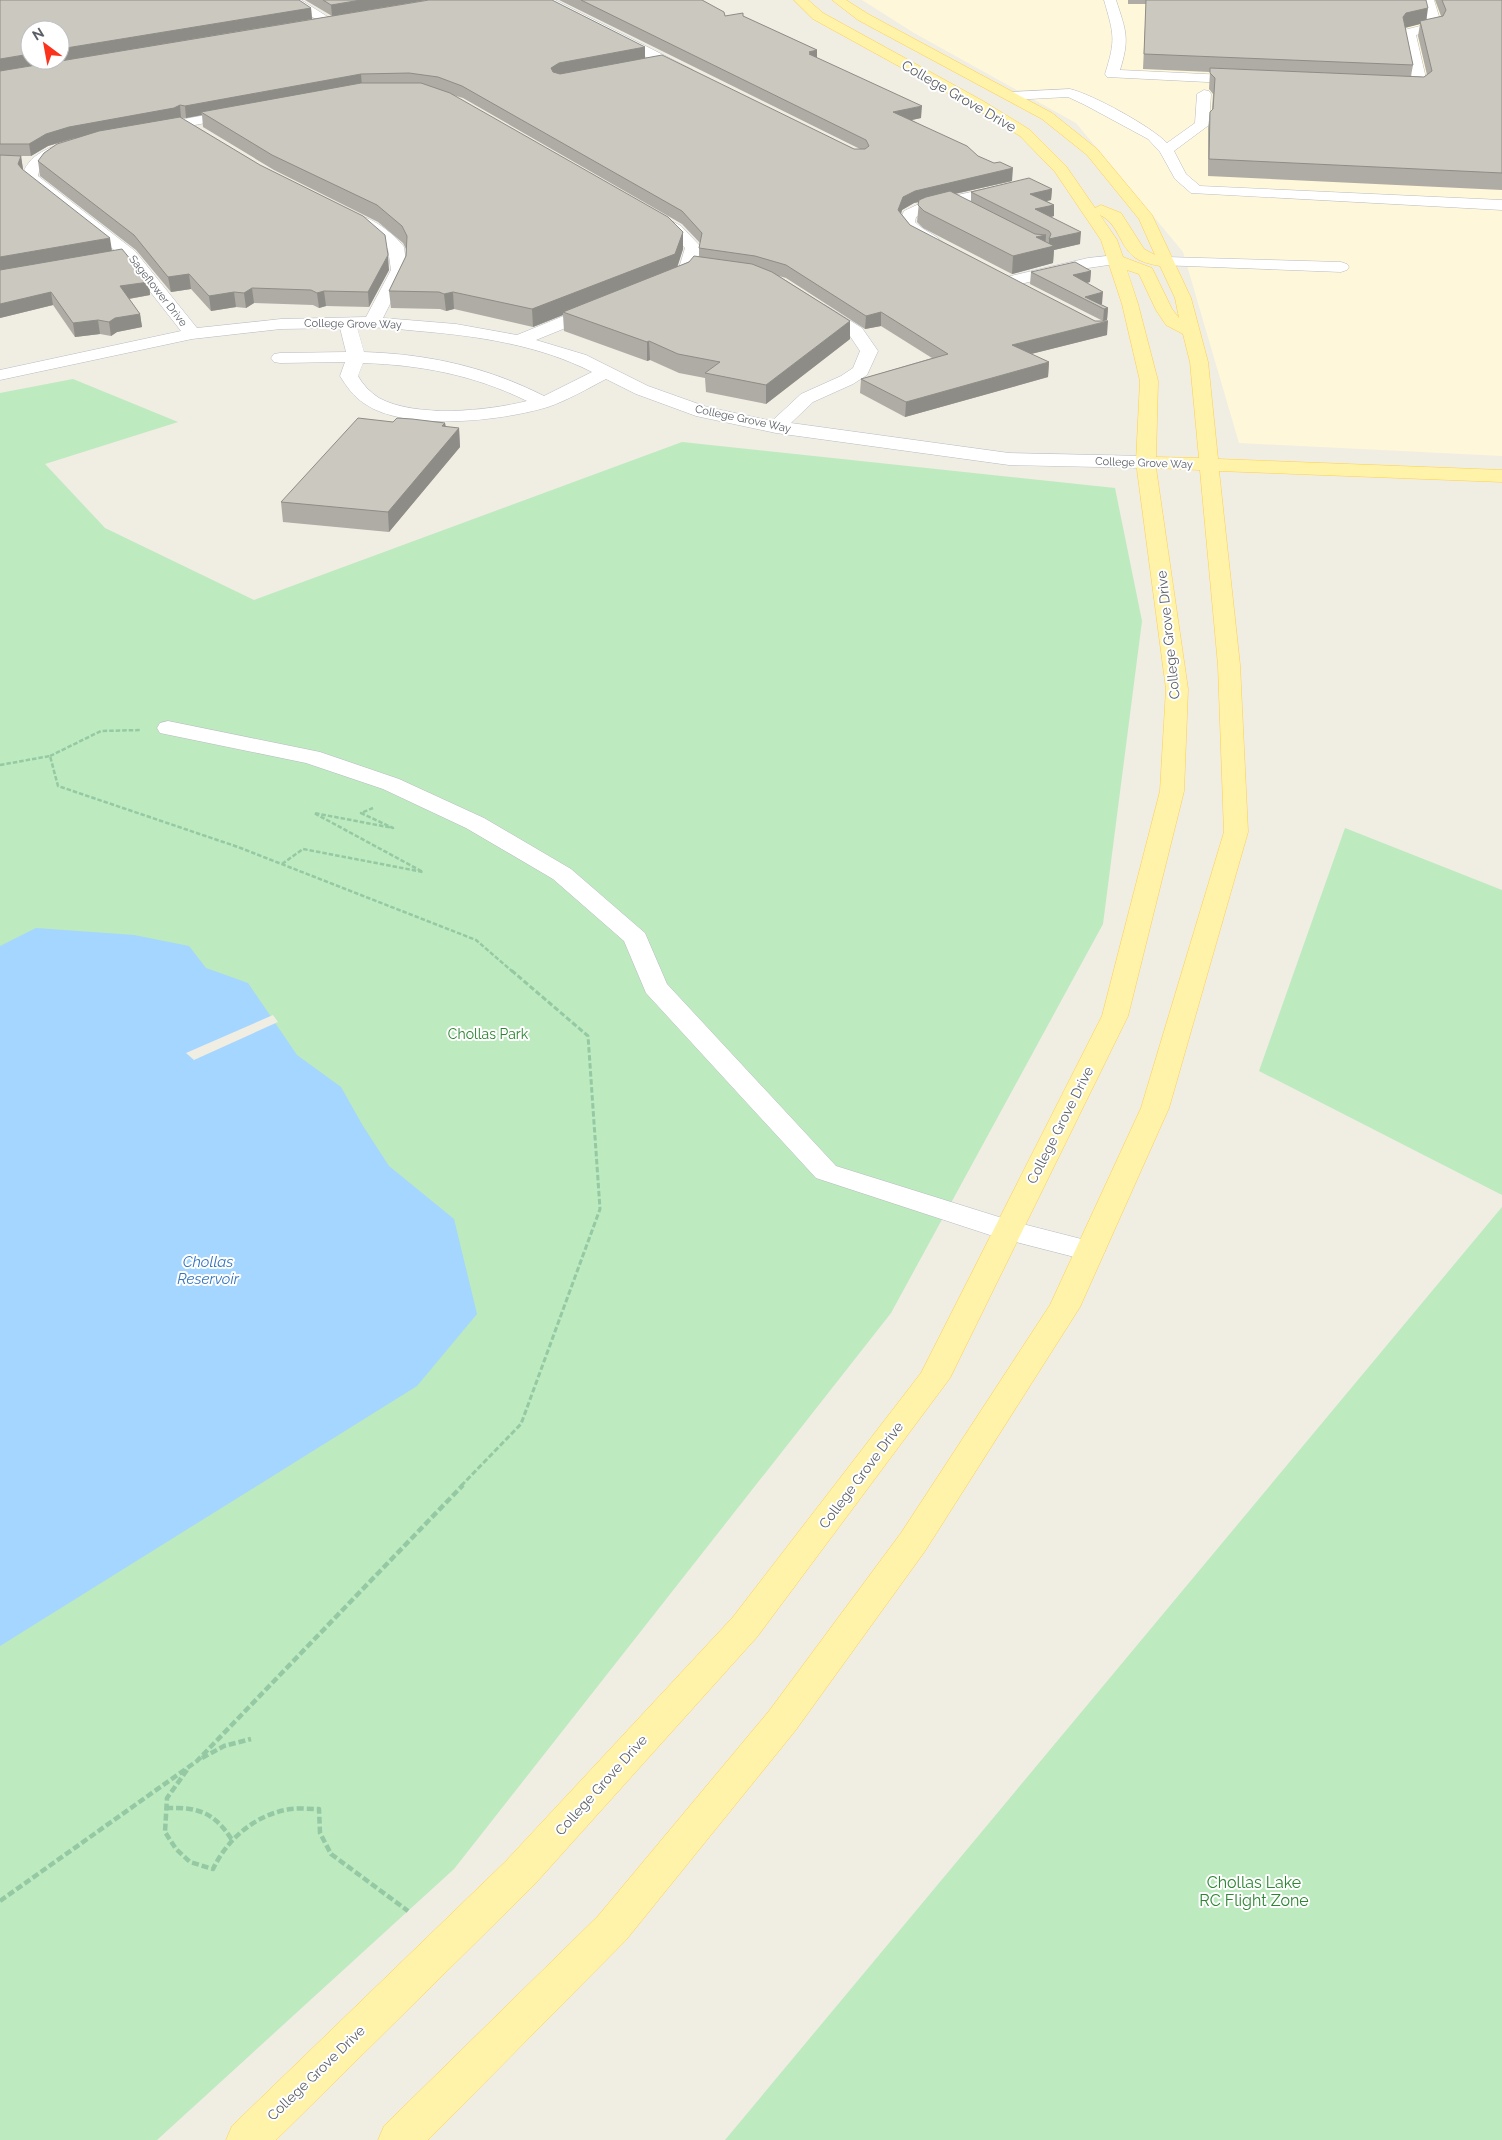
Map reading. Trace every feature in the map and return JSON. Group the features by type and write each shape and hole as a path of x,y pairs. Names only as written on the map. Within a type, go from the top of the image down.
{"main road":[{"name":"College Grove Drive","path":"247,2140 520,1873 745,1628 934,1378 1115,1016 1172,791 1177,689 1146,462 1149,381 1130,304 1109,240 1062,169 1025,133 978,104 818,16 800,0"},
{"name":"College Grove Drive","path":"399,2140 612,1928 782,1720 933,1513 1065,1307 1155,1108 1236,832 1229,665 1199,362 1183,298 1146,218 1092,152 1047,116 862,18 838,0"},
{"path":"1085,205 1115,216 1138,252 1150,259 1166,262"},
{"path":"1116,260 1146,271 1164,310 1172,320 1192,332"},
{"name":"College Grove Way","path":"1146,462 1502,476"}],"street":[{"path":"292,0 335,21 313,25"},
{"path":"545,0 700,79"},
{"path":"1110,0 1120,32 1120,48 1112,74 1257,80"},
{"path":"1382,85 1421,87 1409,33 1435,26 1428,0"},
{"path":"645,65 664,61"},
{"path":"1010,96 1070,93 1144,129 1166,150 1180,176 1196,190 1502,205"},
{"path":"1166,150 1202,124 1204,94"},
{"path":"134,132 258,110"},
{"path":"182,123 199,133"},
{"path":"18,163 36,163 52,152 85,142"},
{"name":"Sageflower Drive","path":"36,163 30,172 30,177 129,254 192,334"},
{"path":"950,250 916,233 907,222 910,214 920,208 950,200 1020,186"},
{"path":"950,200 975,213"},
{"path":"337,209 371,226 396,247 400,270 372,322"},
{"path":"642,209 675,228 693,247 684,275 647,289"},
{"path":"109,257 129,254"},
{"path":"1008,282 1088,263 1116,260"},
{"path":"1166,262 1341,268"},
{"path":"688,267 708,268"},
{"path":"992,273 1030,293"},
{"path":"776,428 807,398 847,380 860,370 869,351 856,332 804,299"},
{"path":"519,340 611,304"},
{"path":"347,322 356,356 349,376 357,389 371,400 400,411 435,416 472,415 513,410 543,402 606,372"},
{"name":"College Grove Way","path":"0,375 192,334 280,324 372,322 456,329 519,340 580,359 642,390 702,412 776,428 1009,459 1146,462"},
{"path":"280,358 356,356 422,361 472,371 514,386 543,402"},
{"path":"168,728 312,756 407,791 474,823 562,874 636,938 655,987 826,1172 1007,1230 1090,1251"}],"path":[{"path":"0,764 50,756 101,731 168,728"},
{"path":"50,756 58,786 282,864 476,940 588,1036 600,1208 521,1424 197,1761 176,1784 167,1798 165,1832 176,1849 190,1862 213,1869 218,1855 232,1840 257,1821 292,1809 318,1809 317,1820 324,1844 331,1854 408,1911"},
{"path":"282,864 303,849 422,872 314,813 393,828 361,814 407,791"},
{"path":"0,1901 197,1761 224,1746 251,1739"},
{"path":"166,1808 184,1807 206,1812 215,1817 232,1840"}],"shaded area":[{"path":"862,0 1502,0 1502,456 1239,443 1183,252 1076,123 914,33"}],"green space":[{"name":"Chollas Park","path":"73,379 178,422 45,464 105,528 254,600 682,442 1115,488 1142,621 1103,924 891,1313 454,1869 157,2140 0,2140 0,393"},
{"path":"1345,828 1502,890 1502,1195 1259,1071"},
{"name":"Chollas Lake RC Flight Zone","path":"1502,1207 1502,2140 725,2140"}],"water":[{"name":"Chollas Reservoir","path":"36,928 134,935 189,946 206,968 248,983 297,1055 341,1087 389,1166 454,1219 477,1314 417,1386 0,1646 0,946"}],"pier":[{"path":"273,1015 278,1022 194,1060 186,1053"}],"building":[{"path":"0,0 299,0 311,8 70,47 70,20 20,20 20,56 0,59"},
{"path":"323,0 361,0 331,5"},
{"path":"429,0 552,0 645,47 559,63 551,68 553,72 560,74 662,55 854,149 865,149 869,146 866,140 581,0 702,0 724,12 725,16 743,13 743,16 817,50 809,52 812,53 809,54 922,106 893,112 967,146 978,156 1013,168 915,191 903,197 898,210 910,225 1095,321 1108,321 1012,345 1049,362 906,402 861,379 948,354 881,312 866,316 786,265 755,256 699,248 702,233 682,211 462,86 438,77 409,73 361,74 185,106 180,105 174,108 69,127 46,134 29,144 0,144 0,71 20,68 20,70 70,70 70,59"},
{"path":"1146,0 1426,0 1428,8 1406,13 1403,17 1413,65 1144,54"},
{"path":"1442,0 1502,0 1502,173 1209,159 1210,112 1213,109 1215,78 1210,73 1210,68 1424,77 1432,71 1420,21 1443,16 1446,10"},
{"path":"361,83 421,83 450,93 668,217 683,232 675,254 532,309 453,292 444,294 439,292 389,291 406,256 407,236 402,226 377,205 272,155 201,112"},
{"path":"180,117 260,165 363,216 385,235 388,255 368,292 324,291 317,293 311,290 252,288 244,293 234,292 209,296 189,274 168,277 134,235 38,161 44,153 57,144 99,131"},
{"path":"0,155 21,156 18,164 22,169 110,238 0,257"},
{"path":"1029,178 1052,189 1030,194 1054,205 1035,209 1081,232 1049,239 1051,234 1049,231 971,192"},
{"path":"950,191 1035,234 1046,235 1036,237 1054,246 1013,256 924,211 918,205 919,200"},
{"path":"122,249 149,282 120,286 140,314 115,318 109,322 98,320 73,323 51,292 0,304 0,270"},
{"path":"694,256 752,264 772,272 850,321 766,385 705,373 720,362 678,354 649,341 647,342 563,312 689,262"},
{"path":"1075,262 1091,271 1073,275 1103,292 1085,297 1108,308 1104,309 1031,272"},
{"path":"358,418 393,422 397,418 412,419 445,423 442,426 459,428 388,512 281,502"}]}
